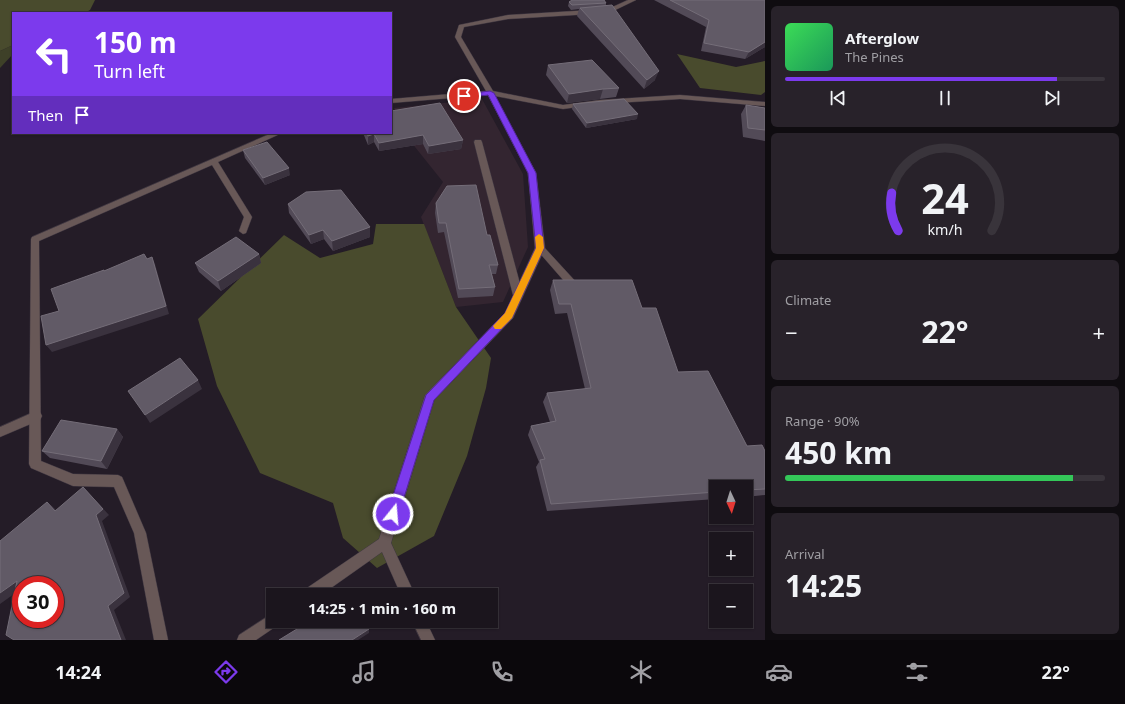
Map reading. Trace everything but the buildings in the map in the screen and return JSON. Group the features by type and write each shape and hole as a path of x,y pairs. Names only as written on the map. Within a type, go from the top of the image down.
{"street":[{"path":"319,588 384,543 429,398 509,315 540,248 532,173 490,93 458,37 461,26 508,17 609,11 633,0"},
{"path":"392,101 490,93 563,107 600,102 680,97 765,104"},
{"path":"161,640 140,533 118,481 73,480 35,464 35,239 276,134"},
{"path":"478,142 518,295"},
{"path":"214,162 248,217 243,231"},
{"path":"540,248 574,286"},
{"path":"0,432 36,416"},
{"path":"384,543 405,588"},
{"path":"244,640 266,625"},
{"path":"423,628 428,640"}],"shaded area":[{"path":"482,99 523,174 528,247 503,302 456,307 421,217 443,182 415,147 394,108"}],"green space":[{"path":"0,0 95,0 90,10 86,12 12,12 12,45 0,51"},
{"path":"12,45 12,55 0,68 0,51"},
{"path":"677,54 736,67 765,61 765,92 761,95 700,88"},
{"path":"376,224 424,224 456,307 491,358 486,388 467,456 434,536 377,568 343,538 333,503 260,473 217,386 198,319 284,235 320,258 373,244"}],"slow traffic":[{"path":"498,326 509,315 540,248 539,237"}],"route":[{"path":"393,514 429,398 509,315 540,248 532,173 490,93 464,96"}]}
